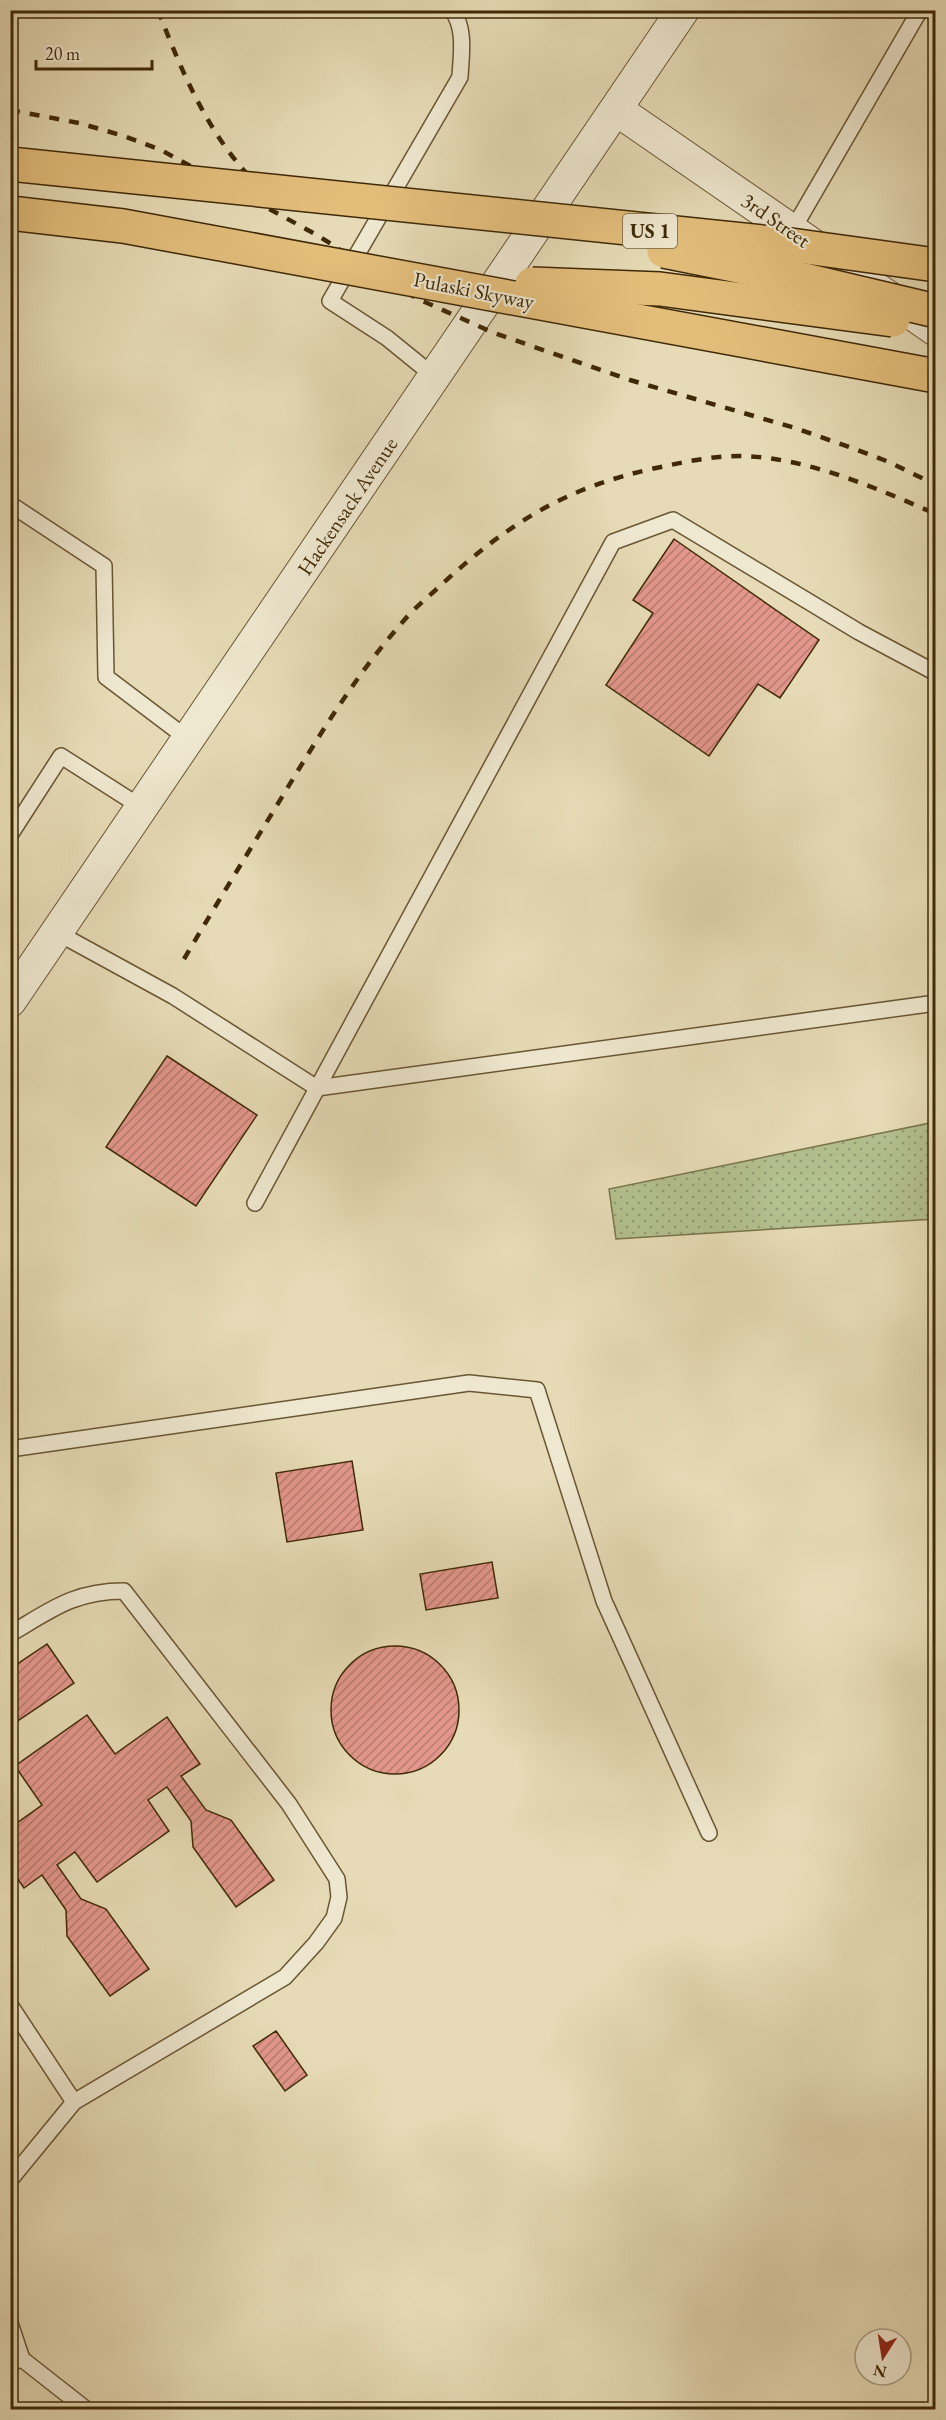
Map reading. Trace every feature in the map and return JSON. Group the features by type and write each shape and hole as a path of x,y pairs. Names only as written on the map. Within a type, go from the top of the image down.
{"highway":[{"name":"US 1","path":"10,164 791,245 936,265"},
{"path":"363,200 567,232 788,276 936,310"},
{"name":"Pulaski Skyway","path":"10,213 123,226 936,376"},
{"path":"423,281 660,289 936,328"}],"street":[{"name":"Hackensack Avenue","path":"10,1001 683,10"},
{"name":"3rd Street","path":"617,110 936,328"}],"lane":[{"path":"435,377 387,338 330,301 460,77 462,51 459,20 452,10"},
{"path":"792,231 920,10"},
{"path":"10,504 104,566 106,677 188,739"},
{"path":"255,1203 613,542 673,520 859,632 936,673"},
{"path":"10,835 61,756 141,807"},
{"path":"56,932 173,996 317,1088 936,1003"},
{"path":"10,1449 469,1383 537,1390 604,1601 710,1833"},
{"path":"10,1634 63,1603 99,1591 124,1591 289,1804 337,1879 339,1897 334,1918 285,1977 74,2102 10,2180"},
{"path":"10,2005 74,2102"},
{"path":"10,2324 16,2361 87,2409"}],"green space":[{"path":"935,1122 935,1219 616,1239 609,1189"}],"building":[{"path":"674,539 819,640 780,698 758,684 709,756 606,685 653,613 633,600"},
{"path":"167,1056 257,1115 196,1206 106,1147"},
{"path":"352,1461 363,1530 287,1542 276,1473"},
{"path":"492,1562 498,1598 426,1610 420,1574"},
{"path":"47,1644 74,1683 10,1726 10,1669"},
{"path":"395,1646 419,1651 440,1665 454,1686 459,1710 454,1734 440,1755 419,1769 395,1774 371,1769 350,1755 336,1734 331,1710 336,1686 350,1665 371,1651"},
{"path":"87,1715 115,1754 167,1717 200,1764 181,1776 206,1810 231,1820 274,1880 236,1907 193,1847 191,1821 167,1787 148,1800 169,1831 97,1882 75,1852 57,1865 81,1899 106,1909 149,1969 110,1996 67,1936 66,1910 42,1875 24,1888 10,1868 10,1828 42,1805 15,1766"},
{"path":"276,2031 307,2075 285,2091 253,2046"}],"railway":[{"path":"158,10 194,93 223,144 241,168 285,209"},
{"path":"10,110 79,123 161,150 317,235 416,298 494,333 630,380 795,428 889,462 936,485"},
{"path":"184,959 325,727 385,643 415,609 465,564 514,526 539,511 566,497 624,476 698,460 740,456 765,458 815,468 865,484 936,514"}]}
